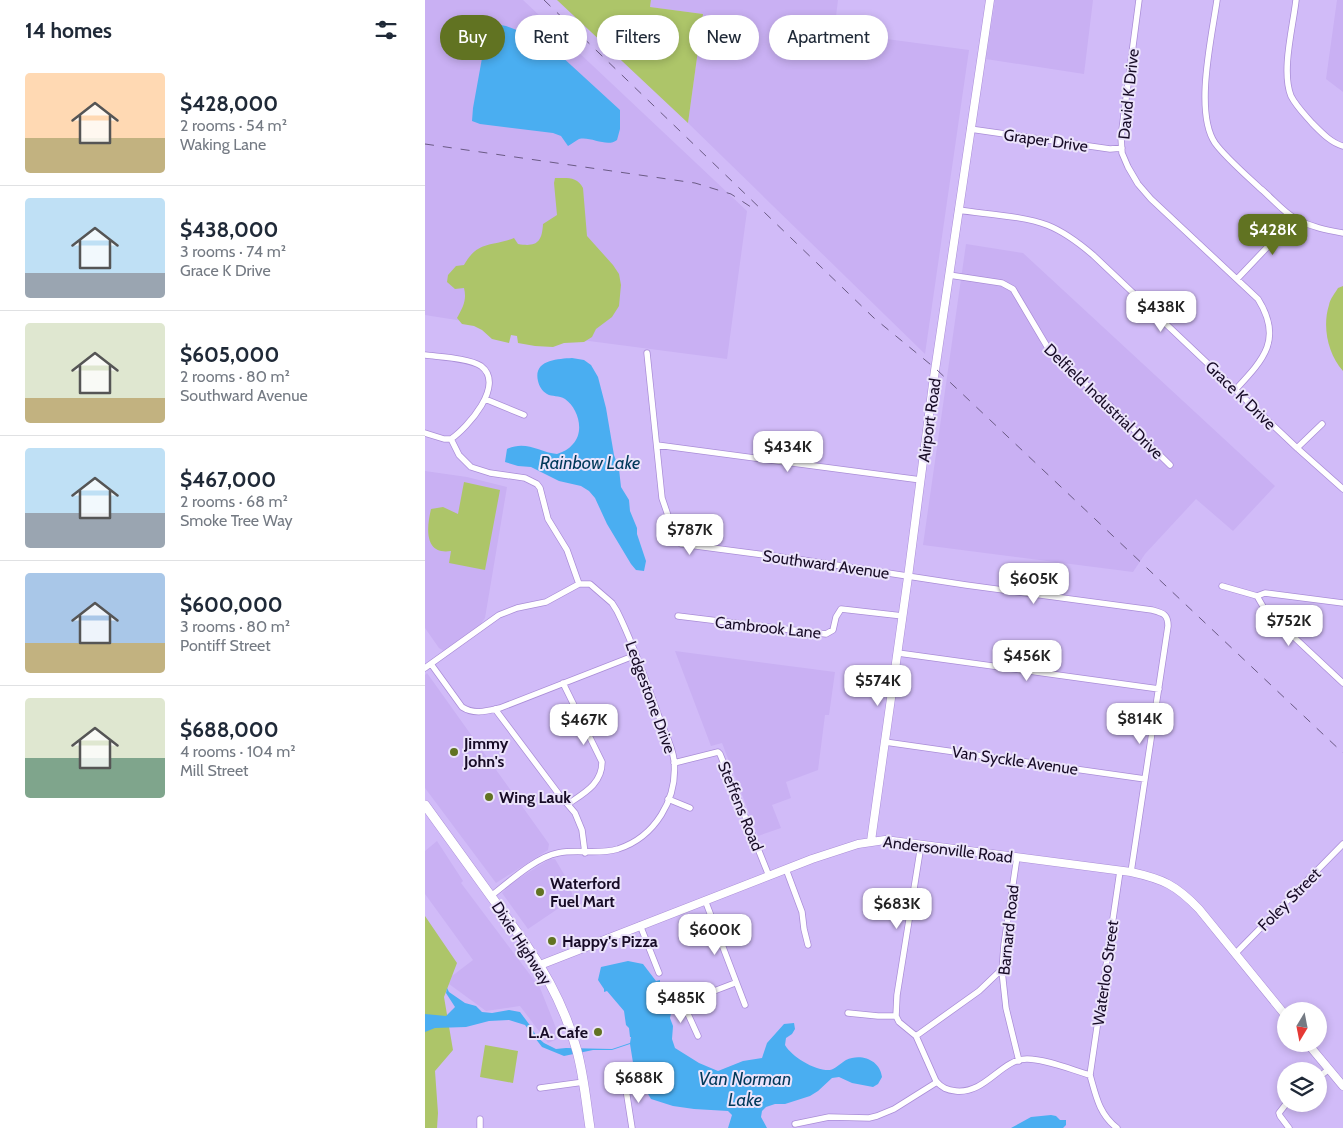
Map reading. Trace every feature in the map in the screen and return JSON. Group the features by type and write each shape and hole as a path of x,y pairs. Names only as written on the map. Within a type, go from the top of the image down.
{"main road":[{"name":"Dixie Highway","path":"425,804 540,964 557,997 576,1049 590,1128"}],"street":[{"name":"Airport Road","path":"871,841 949,276 991,0"},
{"name":"David K Drive","path":"1139,0 1122,127 1122,148 1128,167 1138,184 1151,199 1258,299 1265,310 1270,336 1268,347 1263,358 1236,388"},
{"path":"1217,0 1205,92 1205,109 1209,131 1215,143 1295,218 1323,230 1343,233"},
{"path":"1296,0 1287,73 1292,97 1304,114 1329,138 1343,146"},
{"name":"Graper Drive","path":"970,129 1110,149 1122,148"},
{"name":"Grace K Drive","path":"959,210 1038,222 1059,230 1072,238 1343,489"},
{"path":"1237,279 1295,218"},
{"name":"Delfield Industrial Drive","path":"949,276 1002,283 1013,289 1047,348 1104,400 1170,465"},
{"name":"Southward Avenue","path":"647,354 662,498 675,536 681,544 1163,613 1167,616 1168,626 1159,690"},
{"path":"425,355 470,362 481,366 488,376 489,383 485,399 474,419 451,439 443,439 425,433"},
{"path":"485,399 524,415"},
{"path":"1297,448 1322,424"},
{"path":"425,668 499,615 517,608 546,602 579,584 569,556 548,519 540,488 537,484 525,478 490,473 471,467 459,455 451,439"},
{"path":"657,445 921,480"},
{"name":"Ledgestone Drive","path":"491,896 528,868 546,857 559,852 585,853 617,849 633,843 659,822 668,799 674,773 672,750 625,627 613,603 590,584 579,584"},
{"path":"1222,586 1257,596 1265,593 1343,603"},
{"path":"1257,596 1265,610 1343,683"},
{"name":"Cambrook Lane","path":"677,616 826,634 833,630 836,617 841,609 903,616"},
{"path":"897,654 1159,690 1131,872"},
{"path":"431,664 465,709 477,712 495,709 636,655"},
{"path":"563,683 603,762 599,779 568,804"},
{"path":"495,709 579,820 585,853"},
{"name":"Van Syckle Avenue","path":"885,742 1145,779"},
{"name":"Steffens Road","path":"674,763 715,752 721,754 769,876"},
{"path":"668,799 690,808"},
{"name":"Andersonville Road","path":"540,964 786,869 858,844 885,840 1131,872 1161,880 1183,893 1199,909 1277,1005"},
{"name":"Foley Street","path":"1235,954 1343,844"},
{"path":"921,845 897,995 896,1016 899,1022 916,1036 937,1082 948,1090 969,1092 1003,1069 1019,1061 1027,1059 1051,1064 1090,1075 1093,1090 1101,1110 1109,1122 1117,1128"},
{"name":"Barnard Road","path":"1017,857 1002,968 1006,1008 1019,1061"},
{"path":"786,869 802,912 808,945"},
{"name":"Waterloo Street","path":"1090,1075 1120,871"},
{"path":"705,900 735,983 745,1005"},
{"path":"640,925 659,973"},
{"path":"916,1036 979,990 1002,968"},
{"path":"698,1036 681,1004 735,983"},
{"path":"848,1013 896,1016"},
{"path":"1315,1052 1343,1086"},
{"path":"540,1088 583,1082"},
{"path":"795,1124 829,1117 869,1118 877,1116 894,1109 937,1082"},
{"path":"625,1083 633,1128"},
{"path":"1280,1112 1289,1128"},
{"path":"480,1119 480,1128"}],"shaded area":[{"path":"425,0 523,0 539,15 515,15 515,60 587,60 747,211 727,359 589,341 425,315"},
{"path":"651,0 838,0 836,15 769,15 769,60 888,60 888,39 969,50 925,354 688,123 697,60 759,60 759,15 703,15 650,7"},
{"path":"995,0 1093,0 1084,74 986,59"},
{"path":"1337,0 1343,0 1343,92 1326,79"},
{"path":"966,244 1023,253 1275,486 1233,531 1196,499 1145,554 1133,572 923,545"},
{"path":"425,471 467,477 507,487 485,618 480,625 444,651 439,648 425,628"},
{"path":"675,651 835,672 829,715 825,715 818,770 786,782 791,798 772,805 781,828 758,836 722,743 711,746"},
{"path":"427,673 549,844 548,850 496,883 425,788 425,675"},
{"path":"437,841 463,881 461,883 540,988 560,1038 548,1043 520,1006 486,1011 449,984 452,976 473,960 425,894 425,851"},
{"path":"550,859 555,859 568,881 575,903 559,908 528,929 502,893 513,882"}],"green space":[{"path":"557,0 651,0 650,7 703,14 689,15 689,60 697,60 688,123 621,60 679,60 679,15 597,15 597,38 587,28 587,15 573,15"},
{"path":"555,178 571,178 581,184 583,188 587,236 619,274 621,285 619,306 612,317 596,329 592,337 584,342 564,343 553,347 518,343 517,336 511,335 509,343 492,339 474,326 462,324 457,318 464,303 464,288 455,289 447,282 448,275 456,266 464,265 469,257 480,248 514,238 518,244 529,245 537,242 541,236 543,224 557,215"},
{"path":"1343,286 1343,371 1333,357 1326,331 1326,322 1330,301 1338,288"},
{"path":"464,482 500,490 485,570 449,563 451,551 436,549 429,539 428,525 431,509 443,507 458,514"},
{"path":"425,916 457,963 444,997 453,1050 435,1071 438,1113 437,1128 425,1128"},
{"path":"485,1045 518,1051 513,1083 480,1077"}],"water":[{"path":"505,26 515,29 515,60 565,60 620,110 620,129 617,140 613,142 579,139 568,146 561,136 553,133 480,124 472,121 482,60 505,60"},
{"name":"Rainbow Lake","path":"572,358 584,360 591,365 598,377 606,408 614,455 619,469 621,487 629,500 630,511 646,561 644,571 636,570 631,564 607,524 595,498 589,491 581,486 559,481 531,467 505,462 507,449 526,446 557,454 570,447 577,439 579,433 578,420 570,403 560,397 549,395 544,391 539,385 537,374 539,369 547,362"},
{"name":"Van Norman Lake","path":"628,961 643,964 656,981 660,980 660,984 667,990 673,1004 670,1018 673,1026 672,1039 675,1048 699,1063 718,1071 743,1061 762,1058 767,1043 784,1024 794,1023 795,1029 786,1038 785,1045 788,1050 811,1066 830,1070 846,1060 858,1057 874,1062 878,1066 882,1077 878,1084 873,1087 852,1083 839,1077 832,1078 810,1096 785,1104 775,1104 766,1107 762,1111 761,1117 767,1128 728,1128 732,1115 728,1111 673,1106 651,1099 635,1075 630,1044 612,1050 593,1050 564,1056 542,1047 525,1025 509,1020 489,1021 466,1027 435,1028 425,1032 425,1014 446,1016 455,1007 446,993 447,988 449,992 465,1003 476,1006 482,1012 492,1013 509,1010 520,1012 537,1037 556,1049 612,1049 630,1043 631,1037 629,1028 626,1025 624,1011 607,991 604,992 598,980 601,967"},
{"path":"1056,1116 1060,1120 1066,1120 1066,1125 1063,1128 1011,1128 1031,1117"}],"railway":[{"path":"544,0 874,318 936,369 1343,753"},
{"path":"425,144 695,183 731,194 754,209"}],"place":[{"name":"Jimmy John's","path":"454,752"},
{"name":"Wing Lauk","path":"489,797"},
{"name":"Waterford Fuel Mart","path":"540,892"},
{"name":"Happy's Pizza","path":"552,941"},
{"name":"L.A. Cafe","path":"598,1032"}]}
